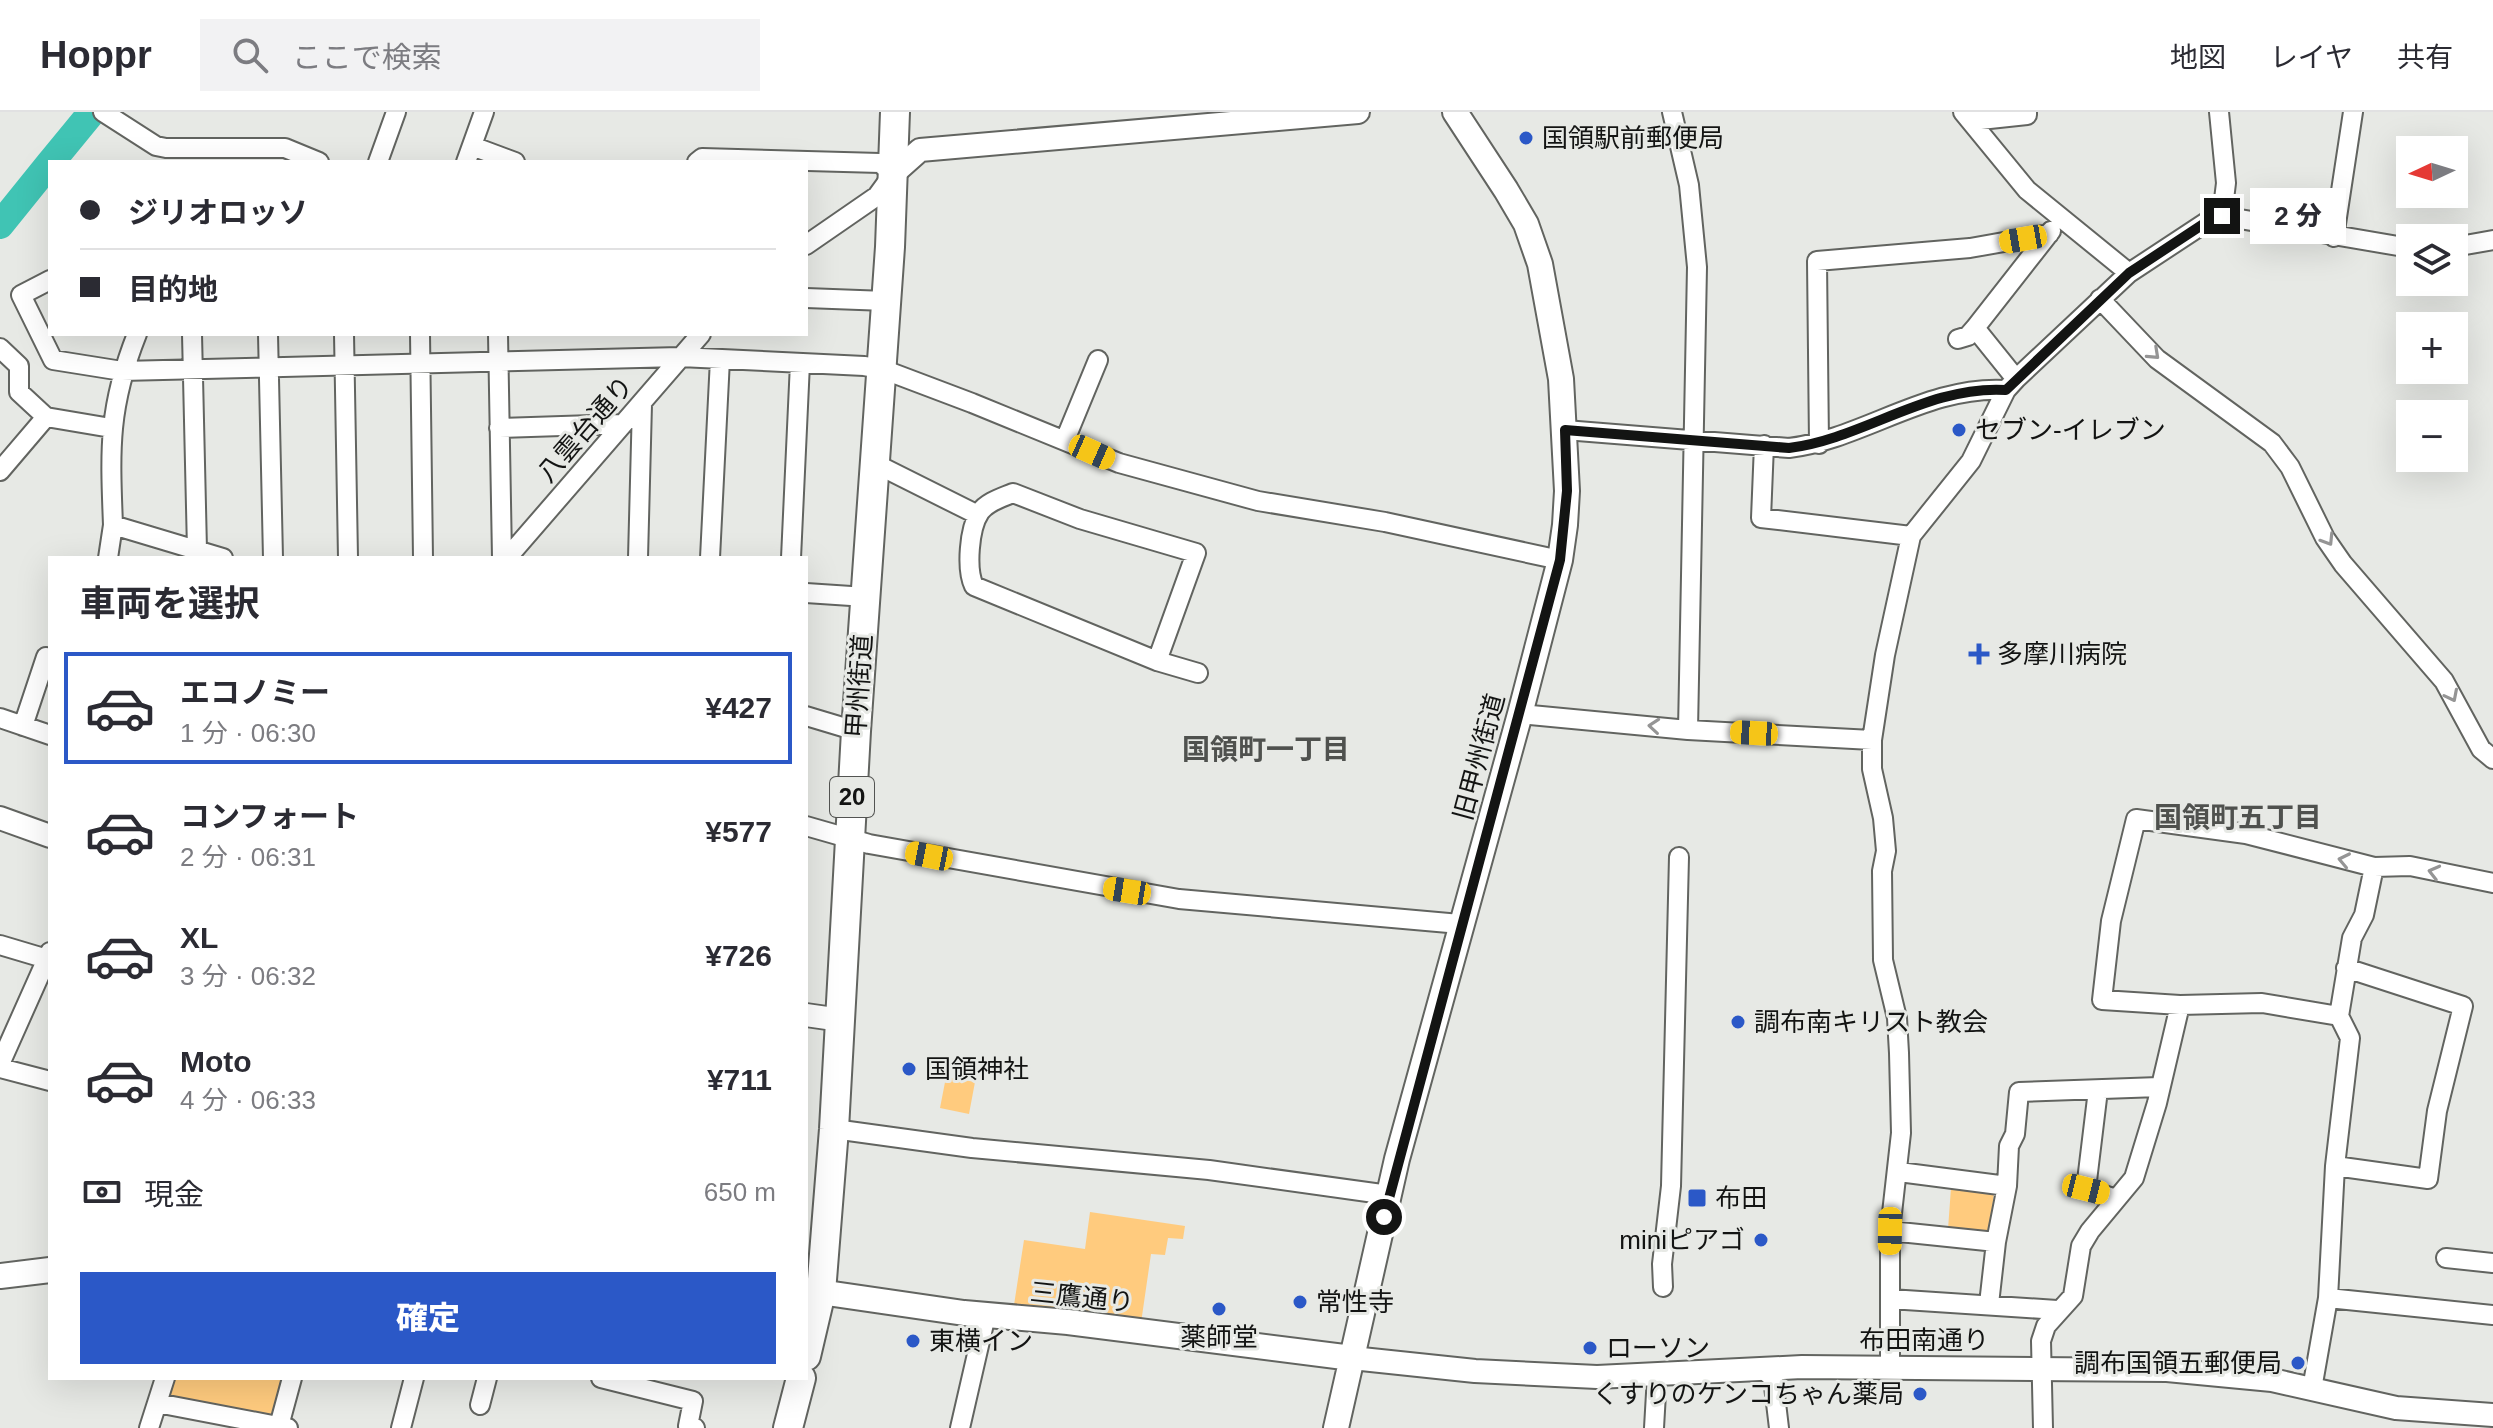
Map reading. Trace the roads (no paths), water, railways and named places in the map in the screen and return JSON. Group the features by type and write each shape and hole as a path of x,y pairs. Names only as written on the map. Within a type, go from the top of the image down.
{"highway":[{"name":"20","path":"886,185 894,116"},
{"name":"甲州街道","path":"808,1337 834,1129 849,838 886,301 886,185"},
{"path":"788,1428 800,1380"}],"main road":[{"name":"旧甲州街道","path":"1336,1428 1389,1195 1560,560 1567,491 1561,379 1540,264 1526,224 1455,112"},
{"path":"0,1276 48,1270"},
{"name":"三鷹通り","path":"813,1291 986,1315 1068,1322 1352,1358"}],"street":[{"path":"103,112 156,146 190,155 264,155 285,148 314,160"},
{"path":"379,160 396,112"},
{"path":"484,112 469,154 504,160"},
{"path":"808,244 886,185 920,150 1358,112"},
{"path":"1672,112 1689,185 1697,267 1688,730"},
{"path":"1967,117 2027,115 2027,112"},
{"path":"2219,112 2226,183 2222,216"},
{"path":"2334,237 2353,112"},
{"path":"1967,117 2055,227 2129,273"},
{"path":"808,174 886,185"},
{"path":"1890,1367 1890,1231 1899,1172 1899,1053 1897,1018 1883,960 1882,871 1886,851 1883,818 1872,769 1872,740 1885,655 1911,536 1971,461 2011,385 2129,273 2208,221 2222,216 2396,246"},
{"path":"1958,339 1968,336 1975,328 2055,227"},
{"path":"1819,444 1817,261 1970,248 2055,227"},
{"path":"2468,244 2493,240"},
{"path":"48,281 21,295 53,360 122,371 680,357 882,369 1119,463 1258,501 1385,522 1560,560"},
{"path":"808,298 886,301"},
{"path":"2100,299 2157,359 2272,443 2290,467 2325,538 2343,564 2444,681 2481,749 2493,759"},
{"path":"1975,328 2011,385"},
{"path":"108,556 113,525 111,428 122,371 136,336"},
{"path":"192,336 197,550"},
{"path":"268,336 273,556"},
{"path":"344,336 348,556"},
{"path":"420,336 423,556"},
{"path":"498,336 499,428 512,556"},
{"name":"八雲台通り","path":"513,556 699,336"},
{"path":"0,348 19,366 19,392 46,417 111,428"},
{"path":"710,556 720,359"},
{"path":"1065,440 1098,360"},
{"path":"791,556 800,363"},
{"path":"1565,430 1789,448 1819,444 1903,409 2011,385"},
{"path":"638,556 642,404"},
{"path":"0,471 46,417"},
{"path":"499,428 623,424"},
{"path":"1764,445 1761,518 1911,536"},
{"path":"874,463 978,515"},
{"path":"1157,661 1196,553 1080,519 1013,493 988,504 978,515 969,576 974,586 1157,661 1198,673"},
{"path":"113,525 216,556"},
{"path":"808,593 866,597"},
{"path":"23,726 48,658"},
{"path":"1520,714 1688,730 1872,740"},
{"path":"808,717 856,731"},
{"path":"0,718 48,734"},
{"path":"0,818 48,835"},
{"path":"2339,1016 2262,1003 2180,1005 2102,1000 2111,921 2136,819 2246,834 2374,867 2410,866 2493,883"},
{"path":"808,827 849,838 1035,876 1179,899 1460,924"},
{"path":"1663,1287 1662,1264 1671,1186 1679,857"},
{"path":"2312,1389 2328,1298 2335,1166 2350,1038 2339,1016 2346,968 2374,867"},
{"path":"0,945 48,956 0,1066 48,1080"},
{"path":"2335,1166 2428,1179 2437,1111 2463,1006 2346,968"},
{"path":"2043,1428 2041,1341 2046,1326 2057,1310 2073,1296 2085,1239 2134,1178 2180,1005"},
{"path":"0,1012 20,1018"},
{"path":"808,1015 841,1020"},
{"path":"1989,1304 2019,1092 2159,1087"},
{"path":"2098,1090 2086,1189 2116,1199"},
{"path":"834,1129 972,1148 1209,1170 1389,1195"},
{"path":"1899,1172 2007,1186"},
{"path":"1890,1231 1996,1242"},
{"path":"2446,1258 2493,1263"},
{"path":"2328,1298 2493,1315"},
{"path":"1890,1299 2057,1310"},
{"path":"960,1428 986,1315"},
{"name":"布田南通り","path":"1352,1358 1534,1375 1657,1376 1762,1368 1890,1367 2225,1373 2396,1408 2493,1415"},
{"path":"1762,1368 1773,1378 1779,1428"},
{"path":"1654,1428 1657,1376"},
{"path":"149,1428 164,1380"},
{"path":"157,1403 284,1427 292,1380"},
{"path":"401,1428 413,1380"},
{"path":"480,1405 486,1380"},
{"path":"609,1380 693,1401 688,1426 695,1428"}],"waterway":[{"path":"53,160 92,112"},
{"path":"0,225 48,165"}],"place":[{"name":"国領駅前郵便局","path":"1526,138"},
{"name":"セブン-イレブン","path":"1959,430"},
{"name":"多摩川病院","path":"1979,654"},
{"name":"調布南キリスト教会","path":"1738,1022"},
{"name":"国領神社","path":"909,1069"},
{"name":"布田","path":"1697,1198"},
{"name":"miniピアゴ","path":"1761,1240"},
{"name":"常性寺","path":"1300,1302"},
{"name":"薬師堂","path":"1219,1309"},
{"name":"東横イン","path":"913,1341"},
{"name":"ローソン","path":"1590,1348"},
{"name":"調布国領五郵便局","path":"2298,1363"},
{"name":"くすりのケンコちゃん薬局","path":"1920,1394"}],"district":[{"name":"国領町一丁目","path":"1266,749"},
{"name":"国領町五丁目","path":"2238,817"}]}
